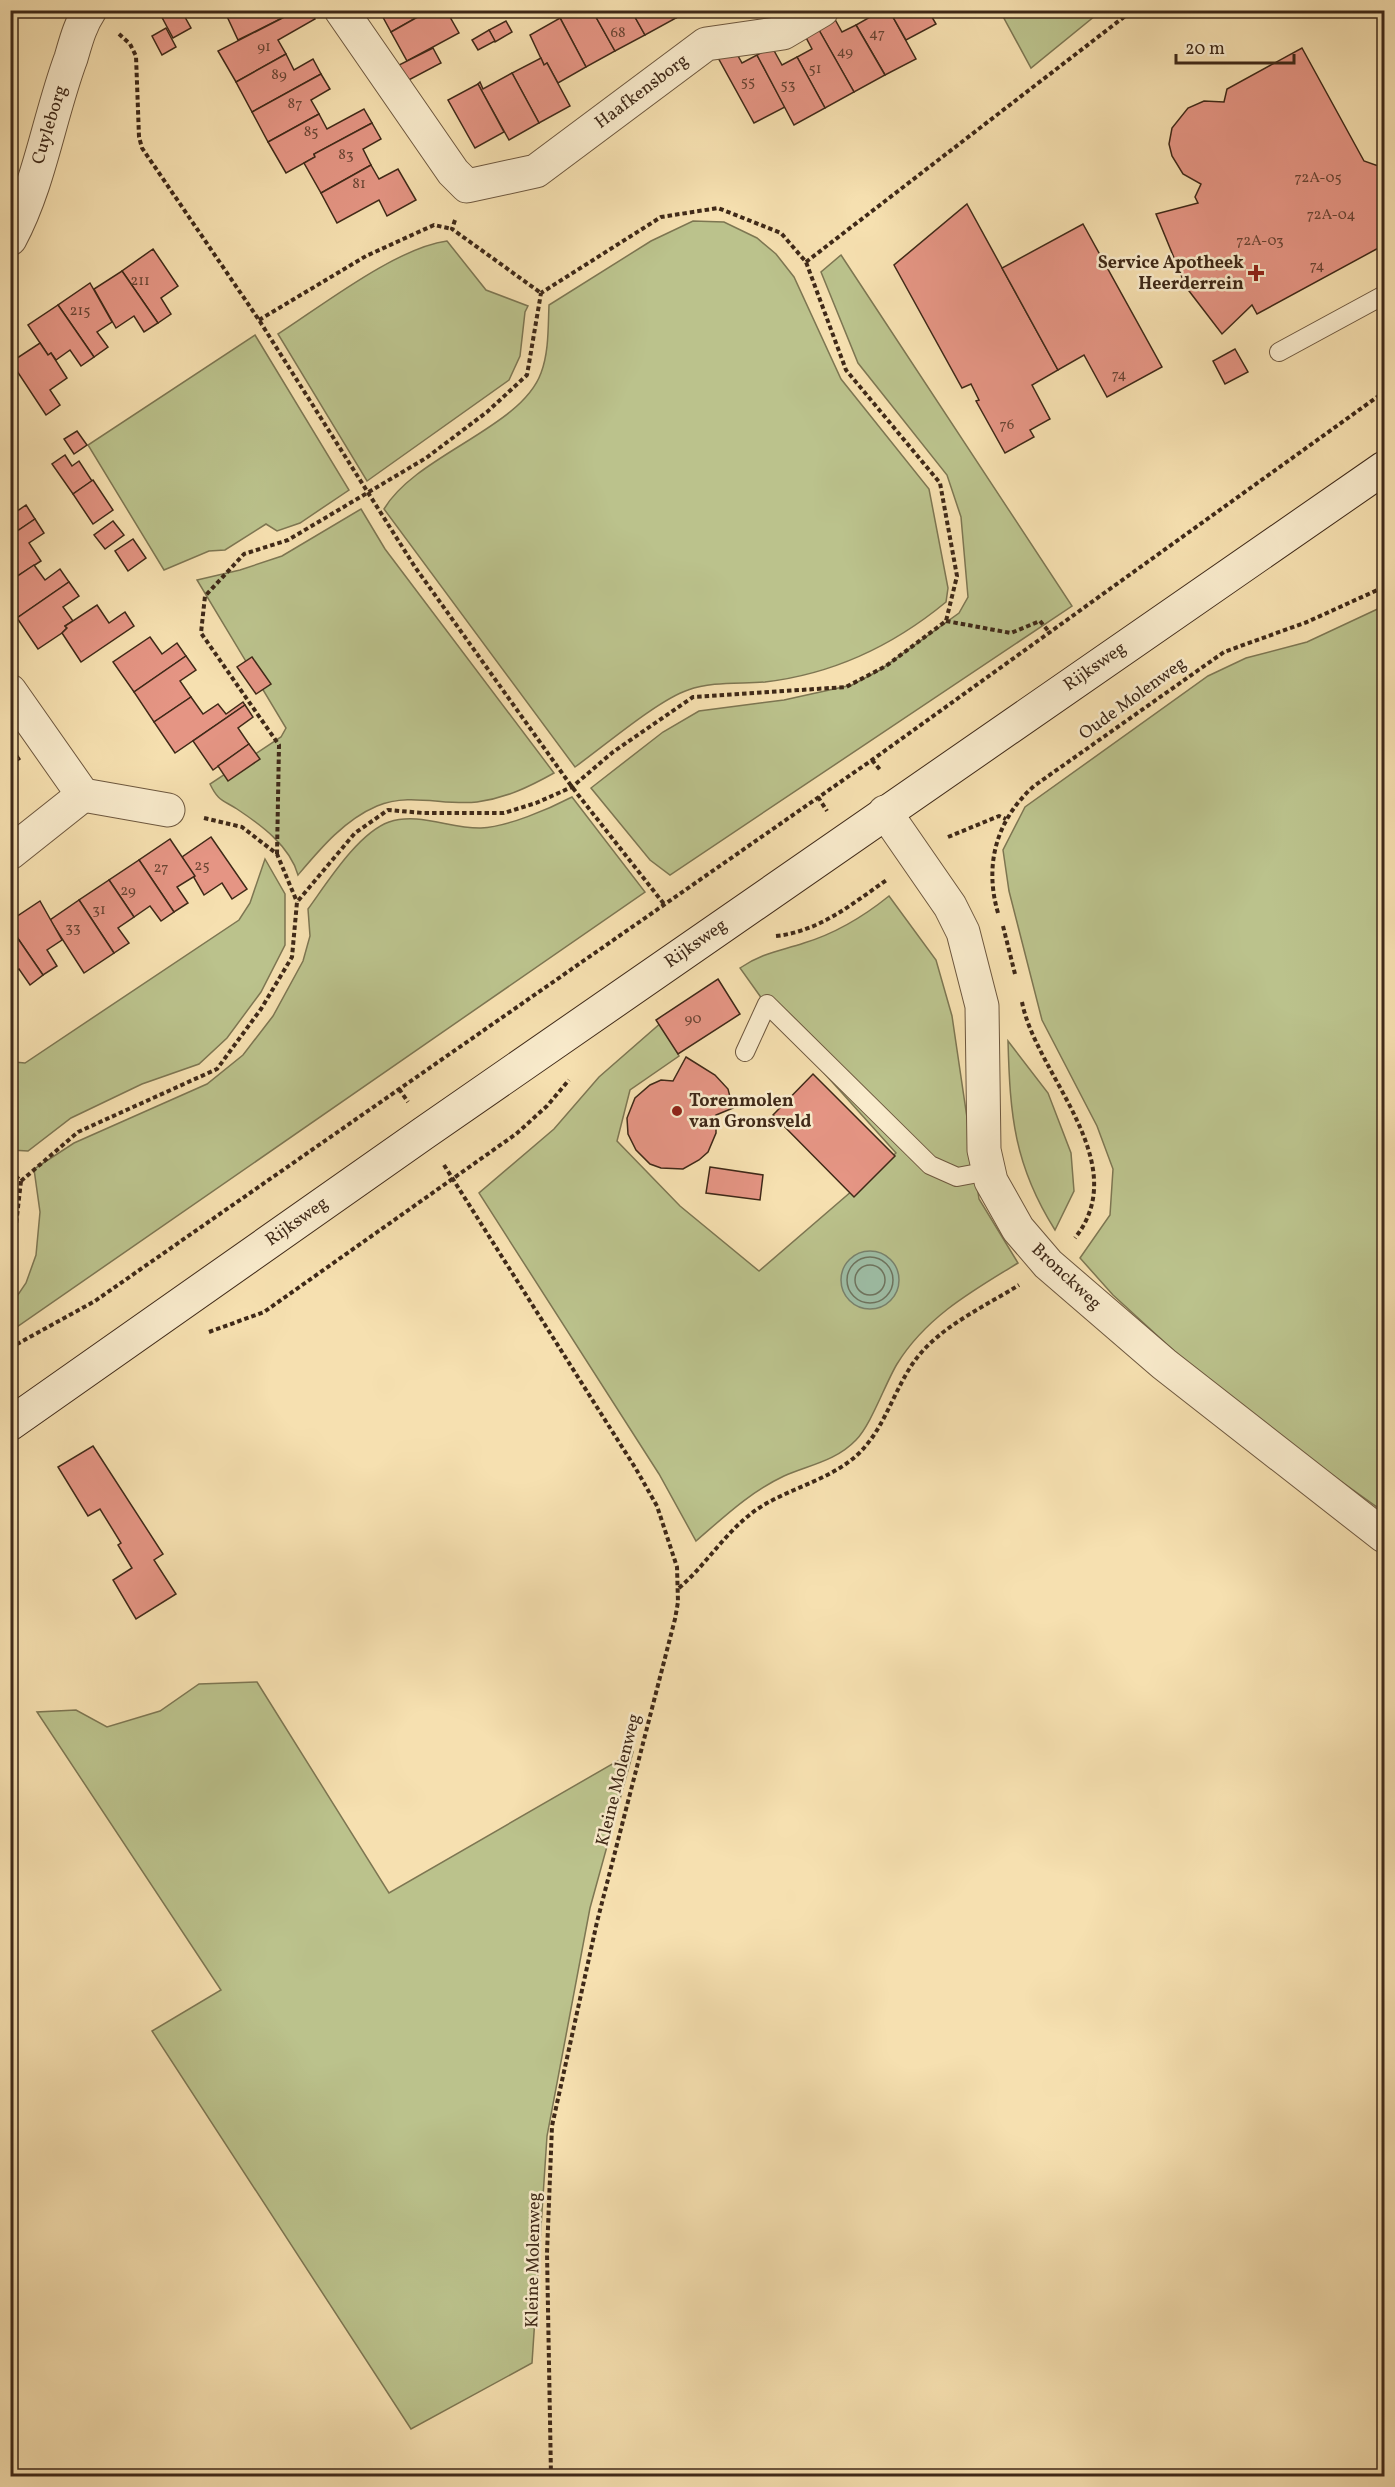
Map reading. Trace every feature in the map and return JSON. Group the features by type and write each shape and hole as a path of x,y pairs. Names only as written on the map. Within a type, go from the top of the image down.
{"street":[{"path":"341,10 453,172 467,186"},
{"name":"Haafkensborg","path":"467,186 536,171 706,44 783,33 822,10"},
{"name":"Cuyleborg","path":"10,239 23,215 82,14"},
{"name":"Rijksweg","path":"10,1424 885,812 1384,468"},
{"path":"10,690 83,795 168,810"},
{"path":"10,853 83,795"},
{"name":"Bronckweg","path":"885,812 950,906 963,932 982,1006 985,1047 983,1128 989,1171 1004,1207 1017,1229 1048,1264 1231,1418 1384,1536"}],"lane":[{"path":"1279,352 1384,295"},
{"path":"745,1052 767,1004 930,1165 957,1177 989,1171"}],"path":[{"path":"806,262 1133,10"},
{"path":"82,14 118,33 130,45 136,56 139,137 142,148 259,320 415,567 572,787 664,904"},
{"path":"452,229 467,186"},
{"path":"10,1277 21,1181 78,1132 217,1069 261,1009 292,957 297,902 277,854 279,745 201,633 205,596 244,554 288,540 426,458 487,412 527,375 541,293 661,217 718,208 781,233 806,262 846,370 940,483 957,576 946,621 886,666 846,687 693,697 613,752 572,787 504,813 388,810 355,833 297,902"},
{"path":"259,320 366,256 434,225 452,229 541,293"},
{"path":"10,1348 95,1301 1050,633 1384,392"},
{"name":"Oude Molenweg","path":"1017,981 991,878 995,847 1014,806 1034,786 1224,651 1307,622 1384,587"},
{"path":"946,621 1011,633 1040,621 1050,633"},
{"path":"168,810 242,827 277,854"},
{"path":"766,937 799,932 823,923 954,832 999,816 1006,819"},
{"path":"679,1589 699,1570 732,1531 758,1508 830,1473 856,1457 876,1433 915,1361 937,1337 1062,1255 1089,1216 1092,1201 1088,1148 1074,1112 1030,1032 1020,993"},
{"path":"198,1336 264,1312 532,1120 571,1078"},
{"path":"10,1171 21,1181"},
{"name":"Kleine Molenweg","path":"452,1179 648,1490 669,1537 677,1567 679,1589 669,1641 597,1922 552,2126 547,2253 551,2476"}],"shaded area":[{"path":"1000,11 1101,11 1031,68"},
{"path":"693,221 724,222 757,238 776,254 794,277 841,379 929,489 948,588 946,602 905,632 838,665 765,682 707,685 676,695 646,713 575,767 384,509 399,490 419,473 513,410 530,392 541,373 545,357 549,305 651,241"},
{"path":"447,241 486,290 528,306 525,312 520,356 509,380 367,481 278,334 383,266 405,254"},
{"path":"841,255 1072,606 670,875 650,860 591,788 663,732 699,711 784,700 852,685 880,670 959,613 968,597 961,517 947,475 858,363 821,272"},
{"path":"255,335 349,490 300,523 277,531 266,524 225,550 209,551 164,570 88,445"},
{"path":"361,509 385,549 554,773 517,791 488,800 465,803 402,800 377,806 343,827 298,875 294,864 274,837 246,815 221,800 210,784 281,737 286,728 197,580 240,570 282,556"},
{"path":"1384,606 1384,1512 1231,1403 1113,1295 1080,1258 1110,1215 1113,1169 1097,1126 1042,1020 1009,891 1003,850 1025,807 1208,676 1246,658 1307,642"},
{"path":"572,797 645,892 11,1331 11,1305 26,1283 36,1255 40,1212 34,1169 74,1143 207,1084 243,1055 273,1016 303,961 310,936 308,909 344,860 366,837 377,828 400,819 423,820 470,828 491,827 528,817"},
{"path":"265,859 285,894 285,945 261,992 227,1038 199,1064 142,1084 71,1118 28,1151 11,1150 11,1060 25,1063 239,920 250,903"},
{"path":"889,896 936,960 952,1016 979,1199 1018,1263 951,1306 922,1332 897,1364 862,1433 848,1447 831,1458 772,1482 738,1506 696,1541 659,1474 479,1193 554,1129 599,1077 662,1022 679,1056 630,1090 617,1141 680,1206 759,1271 896,1153 780,1024 740,968 764,956 839,929"},
{"path":"1008,1041 1048,1093 1071,1153 1074,1191 1055,1230 1031,1183 1017,1139 1010,1093"},
{"path":"257,1682 389,1893 633,1752 590,1908 547,2136 532,2363 411,2429 152,2031 221,1990 37,1712 76,1710 107,1727 160,1711 199,1684"}],"water":[{"path":"864,1251 876,1251 891,1259 899,1274 899,1286 891,1301 876,1309 864,1309 849,1301 841,1286 841,1274 849,1259"}],"building":[{"path":"158,10 181,10 191,28 173,38"},
{"path":"224,10 298,10 238,40"},
{"path":"298,10 310,10 315,19 278,40 286,54 236,82 218,51"},
{"path":"379,10 430,10 391,32"},
{"path":"430,10 446,10 459,33 407,61 391,32"},
{"path":"556,10 592,10 615,51 586,67"},
{"path":"592,10 631,10 645,35 615,51"},
{"path":"631,10 671,10 676,18 645,35"},
{"path":"671,10 690,10 676,18"},
{"path":"869,10 889,10 916,59 885,75 856,25 872,16"},
{"path":"889,10 932,10 929,12 936,24 906,40"},
{"path":"832,14 842,32 856,25 885,75 854,92 815,23"},
{"path":"560,18 586,67 558,83 547,63 544,65 530,35"},
{"path":"506,21 512,32 495,42 489,30"},
{"path":"815,23 854,92 825,108 797,57 812,49 802,30"},
{"path":"166,28 176,47 162,55 152,36"},
{"path":"489,30 495,41 478,50 472,40"},
{"path":"732,45 742,63 757,55 785,107 754,123 716,54"},
{"path":"772,47 782,65 797,57 825,108 794,125 757,55"},
{"path":"433,48 441,63 405,82 397,66"},
{"path":"1302,48 1364,161 1384,168 1384,225 1380,228 1384,236 1384,245 1257,314 1252,305 1222,334 1186,287 1156,214 1198,203 1195,197 1201,184 1183,174 1172,156 1169,144 1172,128 1188,108 1204,101 1224,102 1227,89"},
{"path":"286,54 294,70 313,59 321,74 252,112 236,82"},
{"path":"541,58 544,65 547,63 570,106 539,123 512,73"},
{"path":"512,73 539,123 509,140 478,84 480,82 483,89"},
{"path":"321,74 330,89 311,100 319,114 268,142 252,112"},
{"path":"478,84 504,132 475,148 448,100"},
{"path":"364,109 372,123 314,154 315,157 286,173 268,142 319,114 327,129"},
{"path":"372,123 381,139 363,149 371,165 321,193 304,163 315,157 314,154"},
{"path":"371,165 379,179 398,169 416,200 387,216 379,200 337,223 321,193"},
{"path":"967,204 1058,370 1032,385 1050,419 1030,430 1034,437 1005,453 976,401 979,400 971,384 962,388 894,265"},
{"path":"1083,224 1162,367 1107,397 1084,355 1058,370 1002,268"},
{"path":"153,249 178,286 161,298 171,314 158,323 122,271"},
{"path":"122,271 158,323 144,332 134,316 116,328 94,289"},
{"path":"90,283 112,322 97,332 108,347 94,357 58,305"},
{"path":"58,305 94,357 81,366 70,350 56,360 51,353 48,355 28,325"},
{"path":"40,343 48,355 51,353 67,378 50,390 60,405 46,415 11,362"},
{"path":"1235,349 1248,372 1225,384 1213,361"},
{"path":"77,431 87,445 74,454 64,439"},
{"path":"65,455 72,466 79,461 92,481 73,494 52,464"},
{"path":"93,480 113,510 93,524 73,494"},
{"path":"26,505 35,519 10,536 10,516"},
{"path":"35,519 44,533 29,543 41,561 13,579 10,577 10,536"},
{"path":"113,521 124,535 105,549 94,535"},
{"path":"133,539 146,558 128,571 115,551"},
{"path":"34,565 45,580 60,569 69,582 17,618 10,608 10,577 13,579"},
{"path":"69,582 79,596 63,607 73,621 65,626 67,628 62,633 38,649 17,618"},
{"path":"97,605 109,623 125,612 134,626 81,662 62,633 67,628 65,626"},
{"path":"150,637 162,654 177,643 186,656 134,692 113,662"},
{"path":"186,656 196,670 180,681 191,697 154,722 134,692"},
{"path":"252,657 271,684 256,694 237,667"},
{"path":"191,697 203,714 218,704 226,714 243,702 245,705 175,753 154,722"},
{"path":"245,705 253,717 238,728 249,744 213,770 193,741"},
{"path":"10,744 20,759 10,766"},
{"path":"249,744 260,759 228,781 218,766"},
{"path":"211,837 247,889 232,899 222,883 204,895 182,857"},
{"path":"170,839 195,876 177,887 188,903 174,912 139,860"},
{"path":"139,860 174,912 161,921 150,906 134,917 109,880"},
{"path":"109,880 134,917 118,928 129,943 114,953 79,900"},
{"path":"79,900 114,953 84,973 50,920"},
{"path":"40,901 62,940 47,950 57,966 43,975 10,927 10,921"},
{"path":"10,927 43,975 30,985 19,969 10,975"},
{"path":"718,979 740,1014 678,1054 656,1020"},
{"name":"Torenmolen van Gronsveld","path":"686,1057 715,1075 728,1089 733,1108 716,1115 716,1133 708,1152 699,1160 683,1169 661,1168 650,1164 636,1150 628,1134 627,1118 635,1098 650,1085 661,1080 673,1081"},
{"path":"813,1074 895,1156 854,1197 773,1115"},
{"path":"710,1167 763,1175 760,1200 706,1193"},
{"path":"93,1446 163,1554 154,1560 176,1594 136,1619 113,1580 132,1568 118,1545 121,1543 100,1509 88,1516 58,1467"}],"place":[{"name":"Service Apotheek Heerderrein","path":"1256,273"},
{"name":"Torenmolen van Gronsveld","path":"677,1111"}]}
